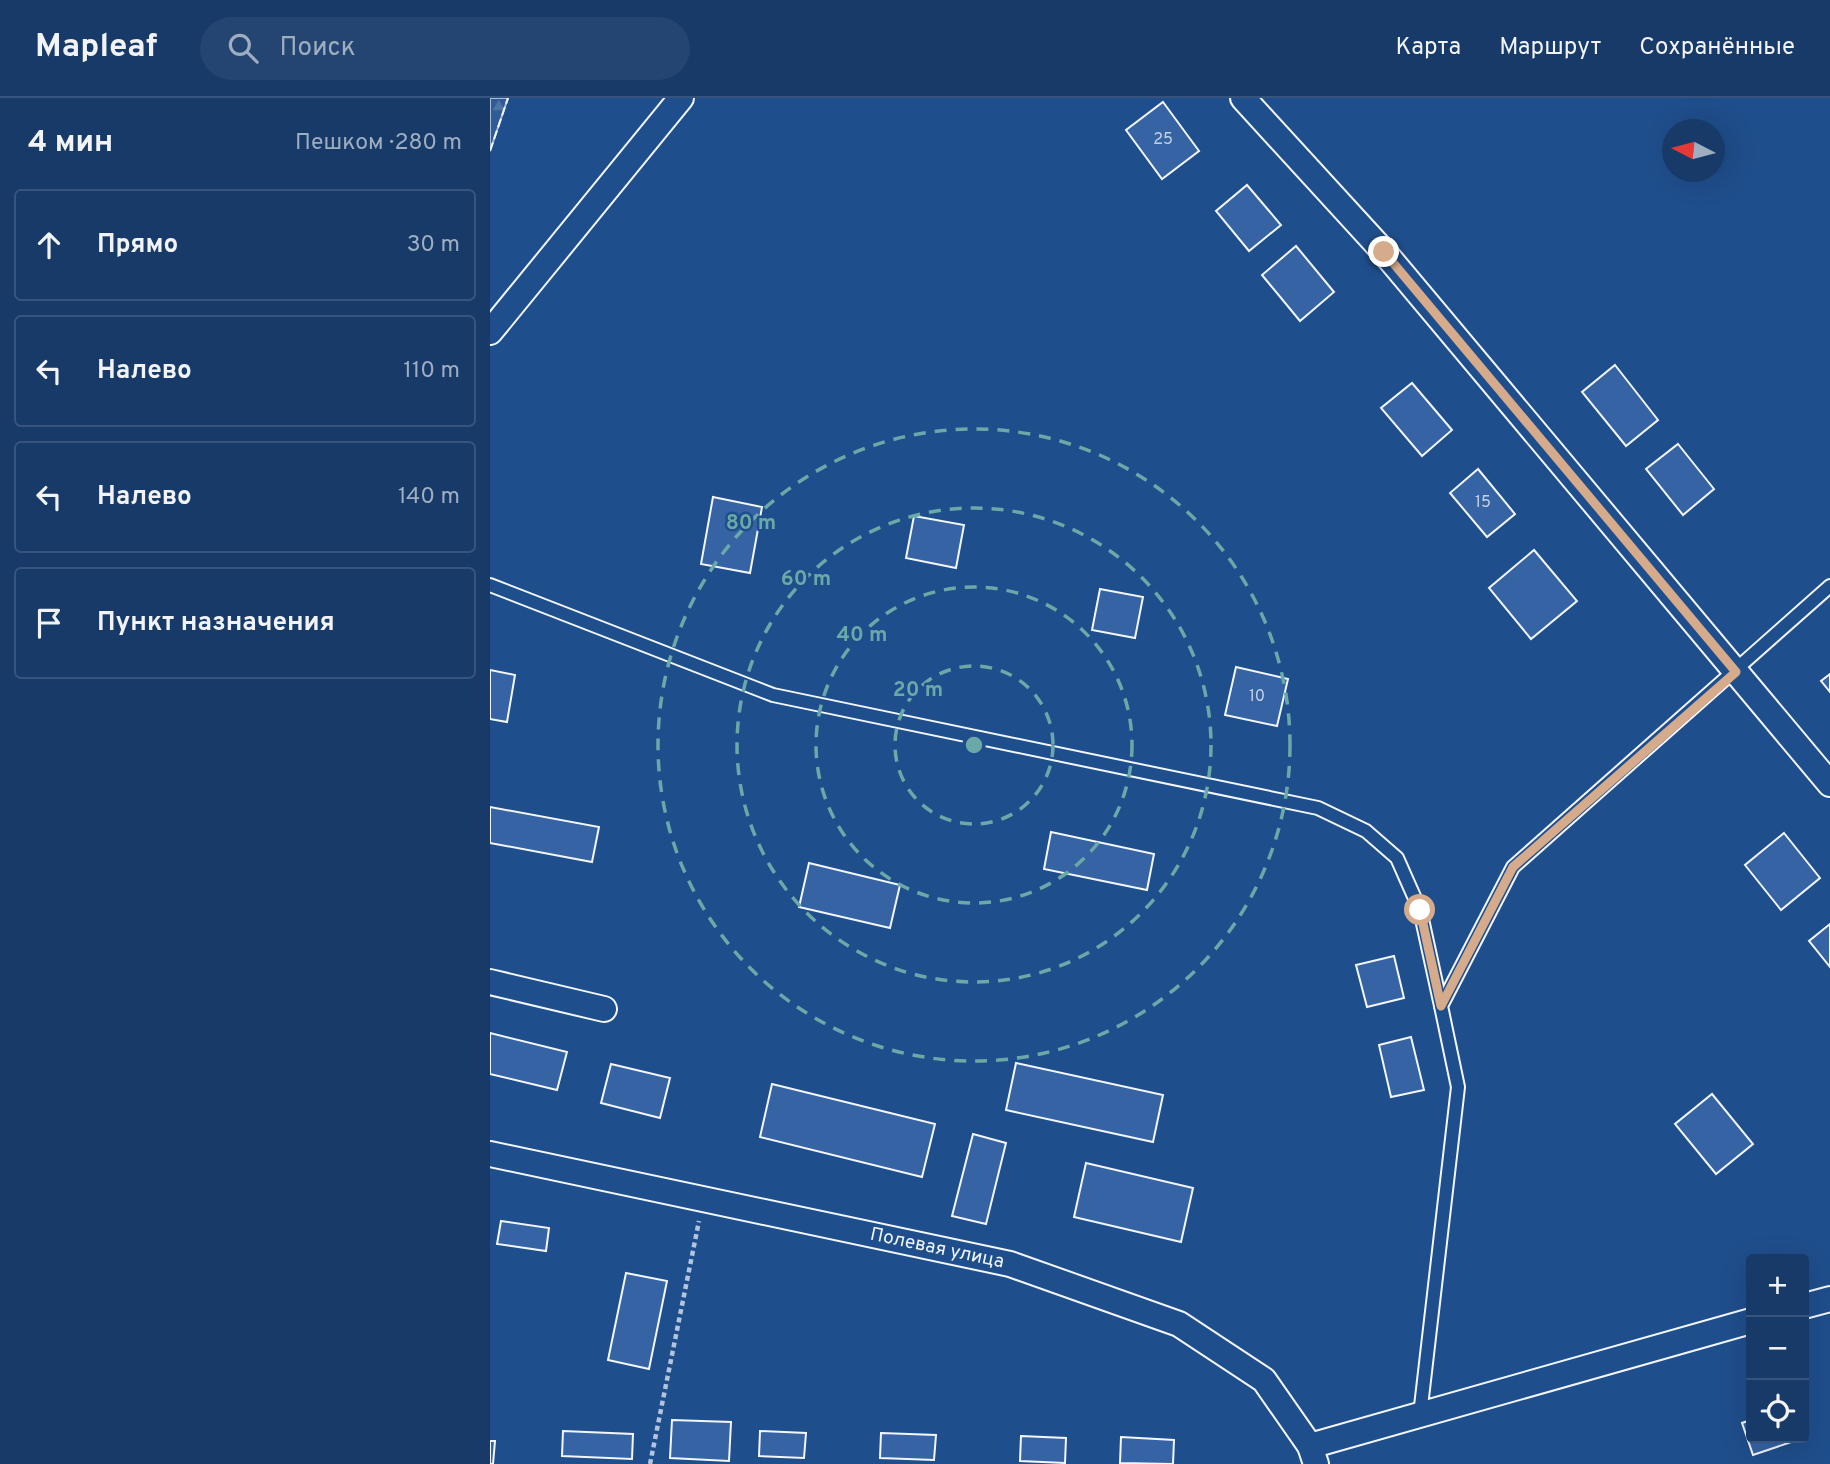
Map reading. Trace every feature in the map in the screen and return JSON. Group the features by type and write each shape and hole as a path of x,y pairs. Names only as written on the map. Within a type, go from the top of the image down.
{"street":[{"path":"490,332 681,98"},
{"path":"1243,98 1384,252 1830,784"},
{"path":"490,982 604,1009"},
{"name":"Полевая улица","path":"490,1154 1010,1264 1179,1324 1264,1380 1313,1455"},
{"path":"1809,1305 1830,1299"},
{"path":"1313,1455 1420,1415 1746,1322"}],"lane":[{"path":"490,585 773,695 1318,808 1366,831 1397,858 1420,910 1458,1087 1420,1415"},
{"path":"1441,1006 1513,867 1830,586"}],"path":[{"path":"650,1464 704,1199"}],"green space":[{"path":"490,98 508,98 490,151"}],"building":[{"path":"1163,102 1199,151 1162,179 1126,130"},
{"path":"1247,185 1281,225 1249,251 1216,211"},
{"path":"1296,246 1334,292 1300,321 1262,275"},
{"path":"1615,365 1658,420 1626,446 1582,392"},
{"path":"1412,383 1452,430 1422,456 1381,408"},
{"path":"1678,444 1714,489 1683,515 1646,469"},
{"path":"1478,469 1515,514 1487,537 1450,493"},
{"path":"713,497 762,507 750,573 701,564"},
{"path":"914,516 964,525 956,568 906,558"},
{"path":"1534,550 1577,601 1531,639 1489,588"},
{"path":"1100,589 1143,597 1135,638 1092,630"},
{"path":"1236,667 1288,679 1277,726 1225,715"},
{"path":"490,670 515,675 507,722 490,719"},
{"path":"1830,674 1830,692 1821,681"},
{"path":"490,807 599,827 592,862 490,843"},
{"path":"1051,832 1154,854 1147,890 1044,869"},
{"path":"1784,833 1820,878 1781,910 1745,865"},
{"path":"809,863 900,885 890,928 799,907"},
{"path":"1830,924 1830,967 1809,941"},
{"path":"1394,956 1404,998 1367,1007 1356,965"},
{"path":"490,1033 567,1052 557,1090 490,1074"},
{"path":"1411,1037 1424,1090 1391,1097 1379,1045"},
{"path":"1016,1063 1163,1095 1153,1142 1006,1110"},
{"path":"611,1064 670,1078 660,1118 601,1103"},
{"path":"772,1084 935,1124 922,1177 760,1137"},
{"path":"1712,1094 1753,1144 1716,1174 1675,1124"},
{"path":"973,1134 1006,1143 986,1224 952,1216"},
{"path":"1086,1163 1193,1188 1181,1242 1074,1217"},
{"path":"501,1221 549,1228 546,1251 497,1244"},
{"path":"626,1273 667,1281 649,1369 608,1360"},
{"path":"672,1420 731,1422 729,1461 670,1458"},
{"path":"563,1431 633,1434 632,1459 562,1456"},
{"path":"760,1431 806,1433 804,1458 759,1456"},
{"path":"881,1433 936,1435 934,1460 880,1458"},
{"path":"1021,1436 1066,1438 1065,1463 1020,1461"},
{"path":"1121,1437 1174,1440 1173,1464 1120,1463"},
{"path":"490,1441 495,1441 493,1464 490,1464"},
{"path":"1749,1443 1788,1443 1753,1455"}],"fence":[{"path":"490,151 508,98"}],"route":[{"path":"1384,252 1736,672 1513,867 1441,1006 1420,910"}]}
